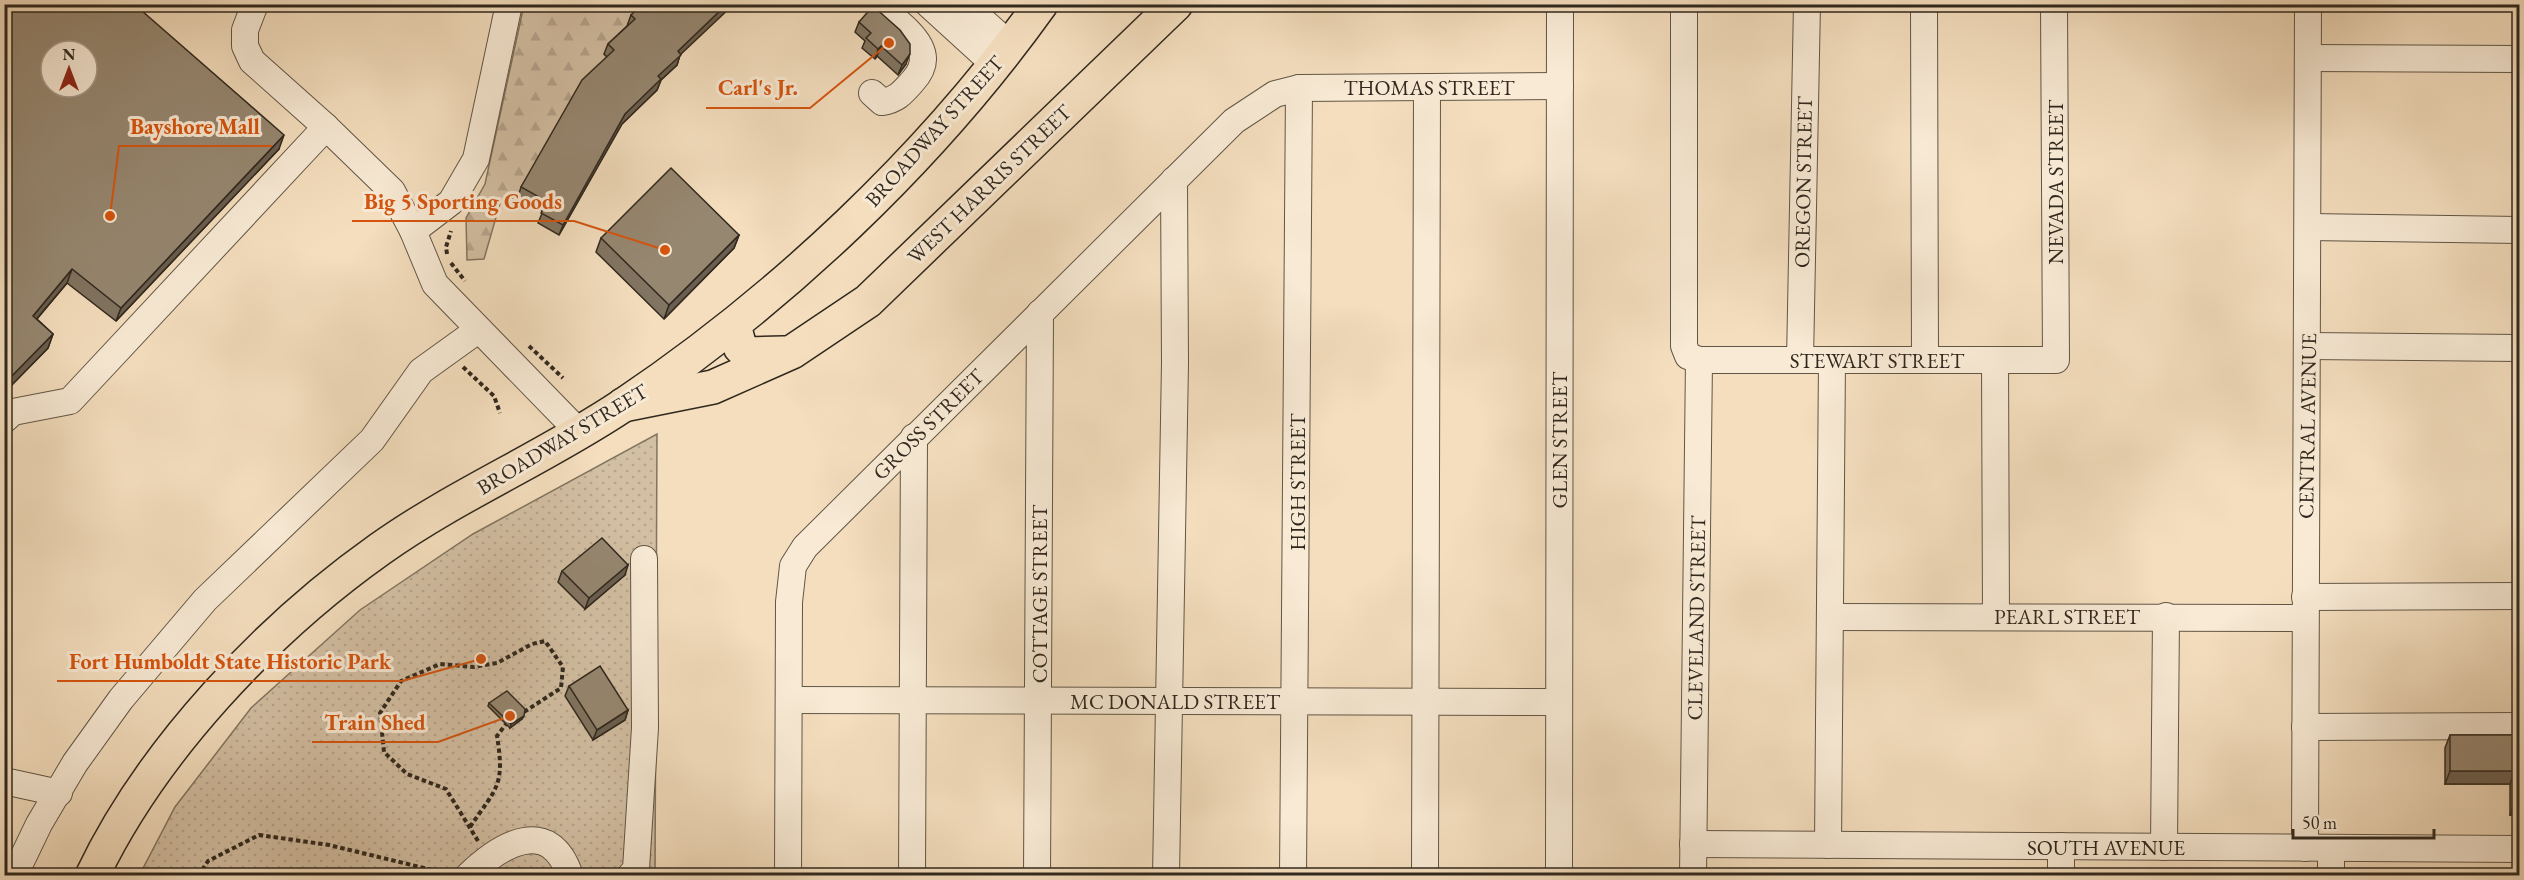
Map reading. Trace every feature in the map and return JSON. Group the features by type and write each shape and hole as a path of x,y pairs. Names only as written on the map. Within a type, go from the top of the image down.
{"main road":[{"name":"BROADWAY STREET","path":"92,876 102,855 152,778 204,708 261,649 321,595 381,548 623,405 734,325 890,184 1004,56 1041,4"},
{"name":"WEST HARRIS STREET","path":"623,405 712,387 792,352 868,301 1176,4"},
{"name":"WEST HARRIS STREET","path":"734,325 740,347 748,354 760,356 792,352"}],"street":[{"path":"255,4 245,30 245,46 252,61 326,127 392,191 413,231 435,284 579,432"},
{"path":"413,231 451,202 476,159 509,4"},
{"path":"872,93 882,102 894,100 918,76 924,60 916,39 878,4"},
{"path":"928,4 1004,56"},
{"path":"964,4 1004,56"},
{"name":"GLEN STREET","path":"1558,876 1560,4"},
{"path":"1683,4 1683,346 1688,356 1699,360"},
{"name":"OREGON STREET","path":"1800,360 1807,4"},
{"path":"1924,4 1925,360"},
{"name":"NEVADA STREET","path":"2054,4 2056,360"},
{"name":"CENTRAL AVENUE","path":"2305,848 2308,4"},
{"path":"2308,58 2520,59"},
{"name":"THOMAS STREET","path":"1299,88 1560,86"},
{"path":"1425,876 1427,87"},
{"name":"GROSS STREET","path":"788,876 789,602 793,566 805,547 1234,121 1254,105 1275,94 1299,88"},
{"name":"HIGH STREET","path":"1293,876 1299,88"},
{"path":"4,420 13,412 70,401 326,127"},
{"path":"1167,876 1171,700 1174,180"},
{"path":"2308,227 2520,230"},
{"name":"COTTAGE STREET","path":"1037,876 1040,313"},
{"path":"15,876 39,824 75,763 121,699 205,600 372,440 421,371 478,330"},
{"path":"2308,346 2520,348"},
{"name":"STEWART STREET","path":"1699,360 2056,360"},
{"name":"CLEVELAND STREET","path":"1693,876 1699,360"},
{"path":"1828,845 1832,360"},
{"path":"1995,360 1996,616"},
{"path":"912,876 914,437"},
{"path":"630,876 636,869 645,728 644,559"},
{"name":"PEARL STREET","path":"1830,617 2166,616 2520,596"},
{"path":"2164,847 2166,616"},
{"name":"MC DONALD STREET","path":"790,700 1559,702"},
{"path":"2305,727 2520,726"},
{"path":"4,781 59,793"},
{"path":"468,876 488,857 517,842 532,840 546,842 563,856 570,876"},
{"name":"SOUTH AVENUE","path":"1693,844 2520,849"},
{"path":"2061,846 2061,876"},
{"path":"2331,848 2331,876"}],"path":[{"path":"451,231 446,247 448,259 470,287"},
{"path":"523,340 563,378"},
{"path":"457,360 494,396 500,413"},
{"path":"488,857 446,789 407,774 384,752 380,713 401,681 440,664 474,667 497,663 532,644 545,641 563,667 561,688 524,712"},
{"path":"470,827 500,781 501,760 497,736 506,724"},
{"path":"198,876 208,861 259,835 329,845 454,876"}],"green space":[{"path":"524,5 649,5 604,54 610,60 518,197 501,200 484,259 467,260 466,218 485,184"},
{"path":"657,434 655,875 139,876 175,807 251,708 360,610 473,534"}],"building":[{"path":"4,4 134,4 284,135 121,308 72,269 33,316 53,334 4,384"},
{"path":"642,4 727,4 678,51 681,55 658,76 661,79 625,114 563,225 541,213 548,202 521,187 582,80 614,50 608,44 635,19 631,15"},
{"path":"873,6 900,30 910,44 910,54 902,65 881,46 878,49 866,38 871,33 859,22"},
{"path":"671,168 739,235 669,305 601,238"},
{"path":"602,538 628,565 589,598 562,571"},
{"path":"600,666 628,710 597,730 569,686"},
{"path":"507,691 525,709 524,716 511,724 489,703"},
{"path":"2450,735 2520,735 2520,801 2515,801 2515,771 2450,771"}],"place":[{"name":"Carl's Jr.","path":"889,43"},
{"name":"Bayshore Mall","path":"110,216"},
{"name":"Big 5 Sporting Goods","path":"665,250"},
{"name":"Fort Humboldt State Historic Park","path":"481,659"},
{"name":"Train Shed","path":"510,716"}]}
